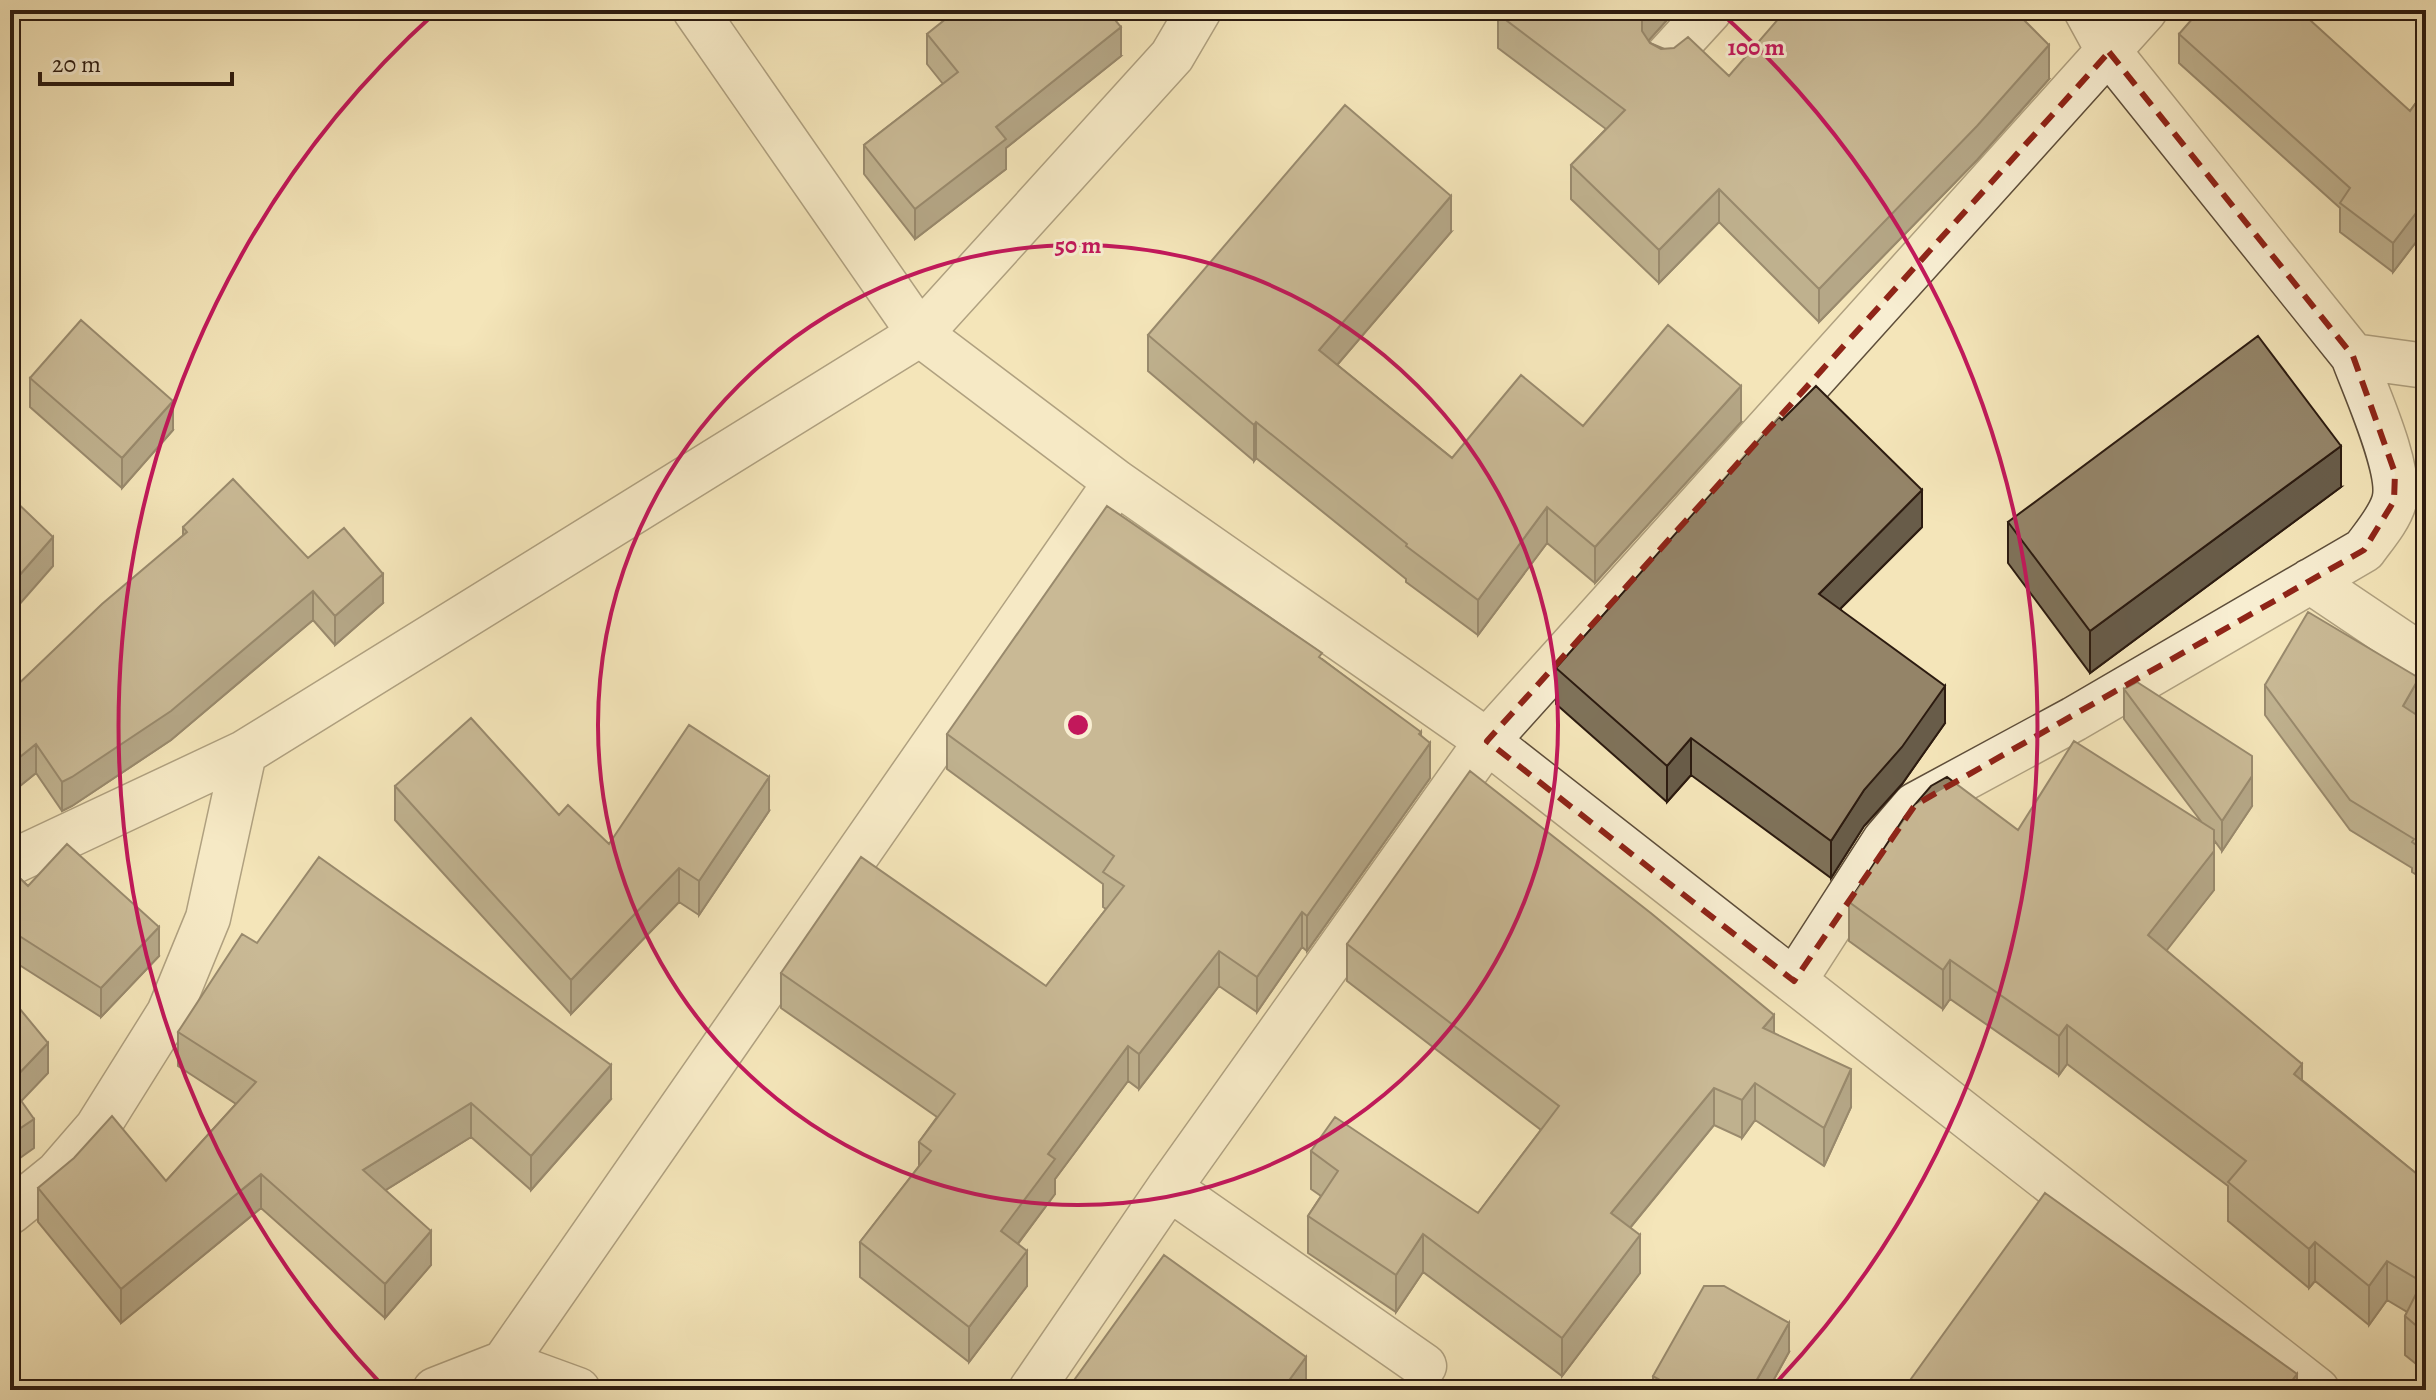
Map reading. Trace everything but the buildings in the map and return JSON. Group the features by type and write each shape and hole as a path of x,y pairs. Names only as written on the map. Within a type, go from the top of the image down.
{"street":[{"path":"695,10 920,334 1116,482 1487,741 2317,1390"},
{"path":"10,863 244,753 920,334 1172,56 1199,10"},
{"path":"1666,58 1710,10"},
{"path":"1794,981 1885,840 1915,805 2074,719 2364,550 2382,526 2394,501 2395,473 2353,356 2109,52 2086,10"},
{"path":"1031,1390 1169,1188 1487,741 2145,10"},
{"path":"2353,356 2426,366"},
{"path":"435,1390 504,1363 1116,482"},
{"path":"2310,581 2426,659"},
{"path":"10,1212 58,1173 97,1128 169,1013 208,918 244,753"},
{"path":"1169,1188 1424,1366"},
{"path":"504,1363 578,1390"}],"highlighted area":[{"path":"2109,52 2353,356 2395,473 2394,501 2364,550 1915,805 1794,981 1487,741"}]}
